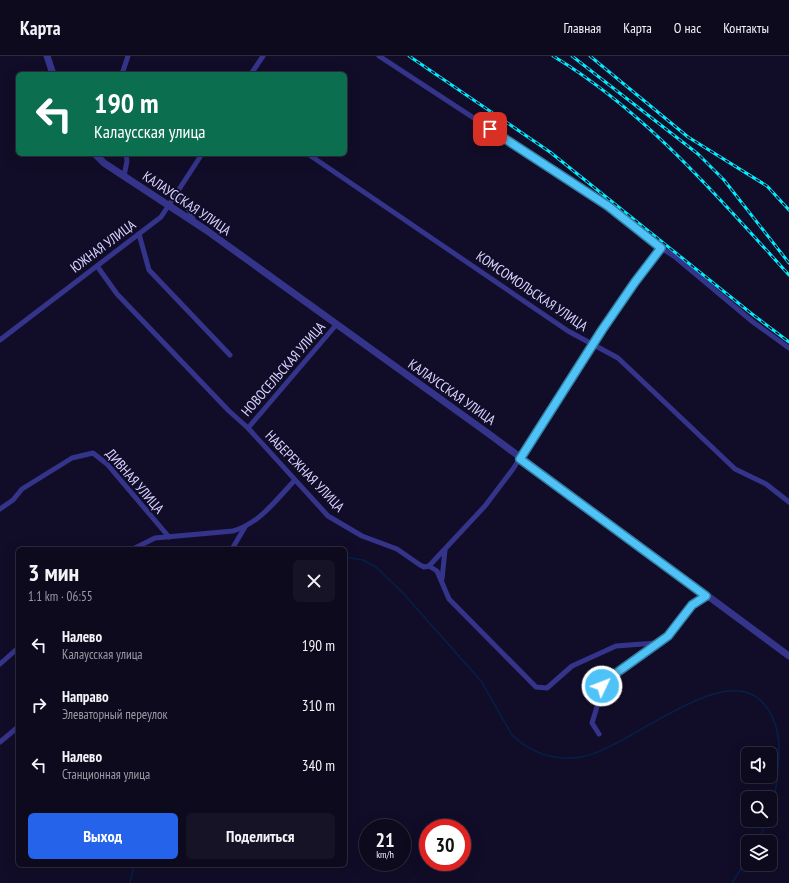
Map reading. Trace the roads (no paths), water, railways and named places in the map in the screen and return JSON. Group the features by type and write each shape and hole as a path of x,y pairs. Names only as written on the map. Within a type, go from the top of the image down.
{"street":[{"path":"47,56 52,72"},
{"path":"123,72 128,56"},
{"path":"252,72 263,56"},
{"path":"379,56 608,206 661,248 674,256 752,322 789,348"},
{"name":"КАЛАУССКАЯ УЛИЦА","path":"98,156 489,434 520,459 706,596 751,626 789,656"},
{"path":"124,176 127,161 126,156"},
{"name":"ЮЖНАЯ УЛИЦА","path":"0,340 161,217 201,156"},
{"name":"КОМСОМОЛЬСКАЯ УЛИЦА","path":"311,156 568,331 618,358 629,366 735,469 766,484 789,502"},
{"path":"176,196 187,206 195,224"},
{"path":"139,234 149,270 230,356"},
{"path":"429,566 485,506 520,459 635,282 661,248"},
{"name":"НАБЕРЕЖНАЯ УЛИЦА","path":"97,266 117,294 229,411 248,428 328,516 343,526 376,542 397,549 420,565 424,567 429,566 437,571 442,580 446,594 453,604 522,671 530,682 539,688 545,689 551,687 563,672 572,666 616,646 656,643"},
{"name":"НОВОСЕЛЬСКАЯ УЛИЦА","path":"248,428 336,325"},
{"name":"ДИВНАЯ УЛИЦА","path":"0,509 13,500 22,489 68,461 90,452 98,455 107,464 169,537"},
{"path":"137,547 155,538 233,531 245,527 258,519 295,480"},
{"path":"155,538 157,535 158,525"},
{"path":"233,547 245,527"},
{"path":"442,580 445,550"},
{"path":"600,734 592,723 604,684 656,643 668,636 692,605 706,596"},
{"path":"0,664 16,650"},
{"path":"0,742 16,729"}],"waterway":[{"path":"347,557 363,560 376,567 402,592 481,681 512,735 527,747 552,757 581,757 600,751 697,700 720,692 741,691 759,699 775,722 779,750 779,764 775,791"},
{"path":"761,835 764,827"},
{"path":"130,883 134,867"},
{"path":"732,883 741,869"}],"railway":[{"path":"409,56 550,152 789,342"},
{"path":"553,56 587,78 650,129 735,215 789,275"},
{"path":"572,56 698,154 724,180 789,263"},
{"path":"590,56 688,137 767,186 789,210"}]}
